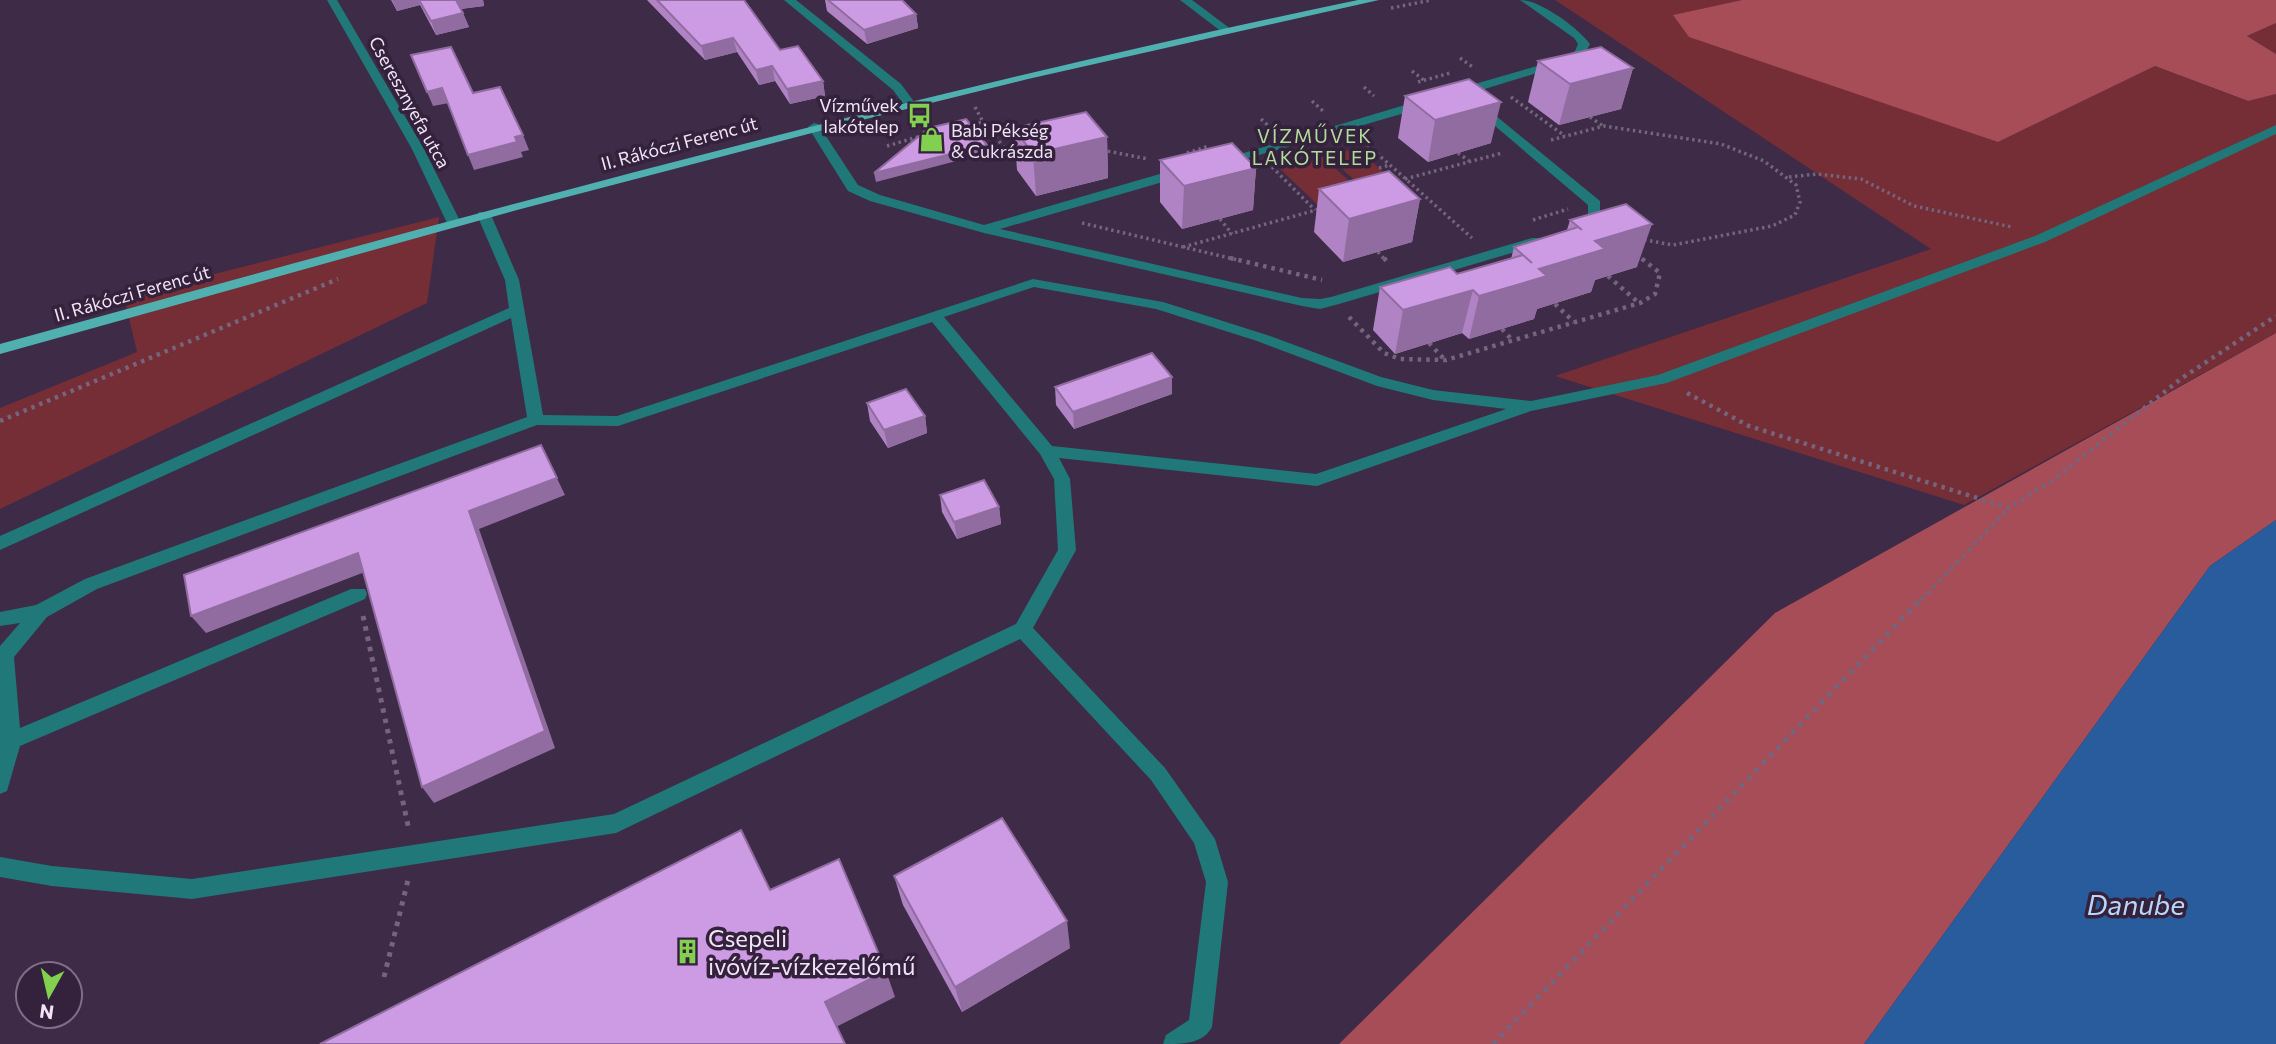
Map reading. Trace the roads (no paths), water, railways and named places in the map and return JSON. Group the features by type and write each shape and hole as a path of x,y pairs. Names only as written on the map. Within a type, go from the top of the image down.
{"main road":[{"name":"II. Rákóczi Ferenc út","path":"0,349 454,223 814,127 1226,30 1374,0"}],"street":[{"name":"Cseresznyefa utca","path":"332,0 418,149 454,223"},
{"path":"789,0 897,87 909,103"},
{"path":"1185,0 1226,30"},
{"path":"1214,163 1493,83 1565,61 1580,53 1584,44 1578,36 1525,0"},
{"path":"814,127 853,188 875,198 984,229 1320,304 1585,227 1595,219 1595,204 1463,92"},
{"path":"1047,451 1317,480 1531,406 1661,379 2040,239 2276,129"},
{"path":"984,229 1190,170"},
{"path":"484,215 512,280 515,310 536,420"},
{"path":"0,620 40,612 92,584 536,420 618,421 1032,283 1158,305 1262,338 1377,380 1422,392 1531,406"},
{"path":"0,543 515,310"},
{"path":"0,867 52,876 192,889 616,823 1023,629 1067,550 1062,479 1047,451 936,317"},
{"path":"11,741 358,594"},
{"path":"0,785 11,741 4,655 40,612"},
{"path":"1023,629 1158,774 1204,839 1217,881 1200,1027 1175,1044"}],"water":[{"name":"Danube","path":"2276,520 2276,1044 1864,1044 2210,566"}],"place":[{"name":"Vízművek lakótelep","path":"919,115"},
{"name":"Babi Pékség & Cukrászda","path":"931,140"},
{"name":"Csepeli ivóvíz-vízkezelőmű","path":"688,951"}],"district":[{"name":"VÍZMŰVEK LAKÓTELEP","path":"1315,146"}]}
